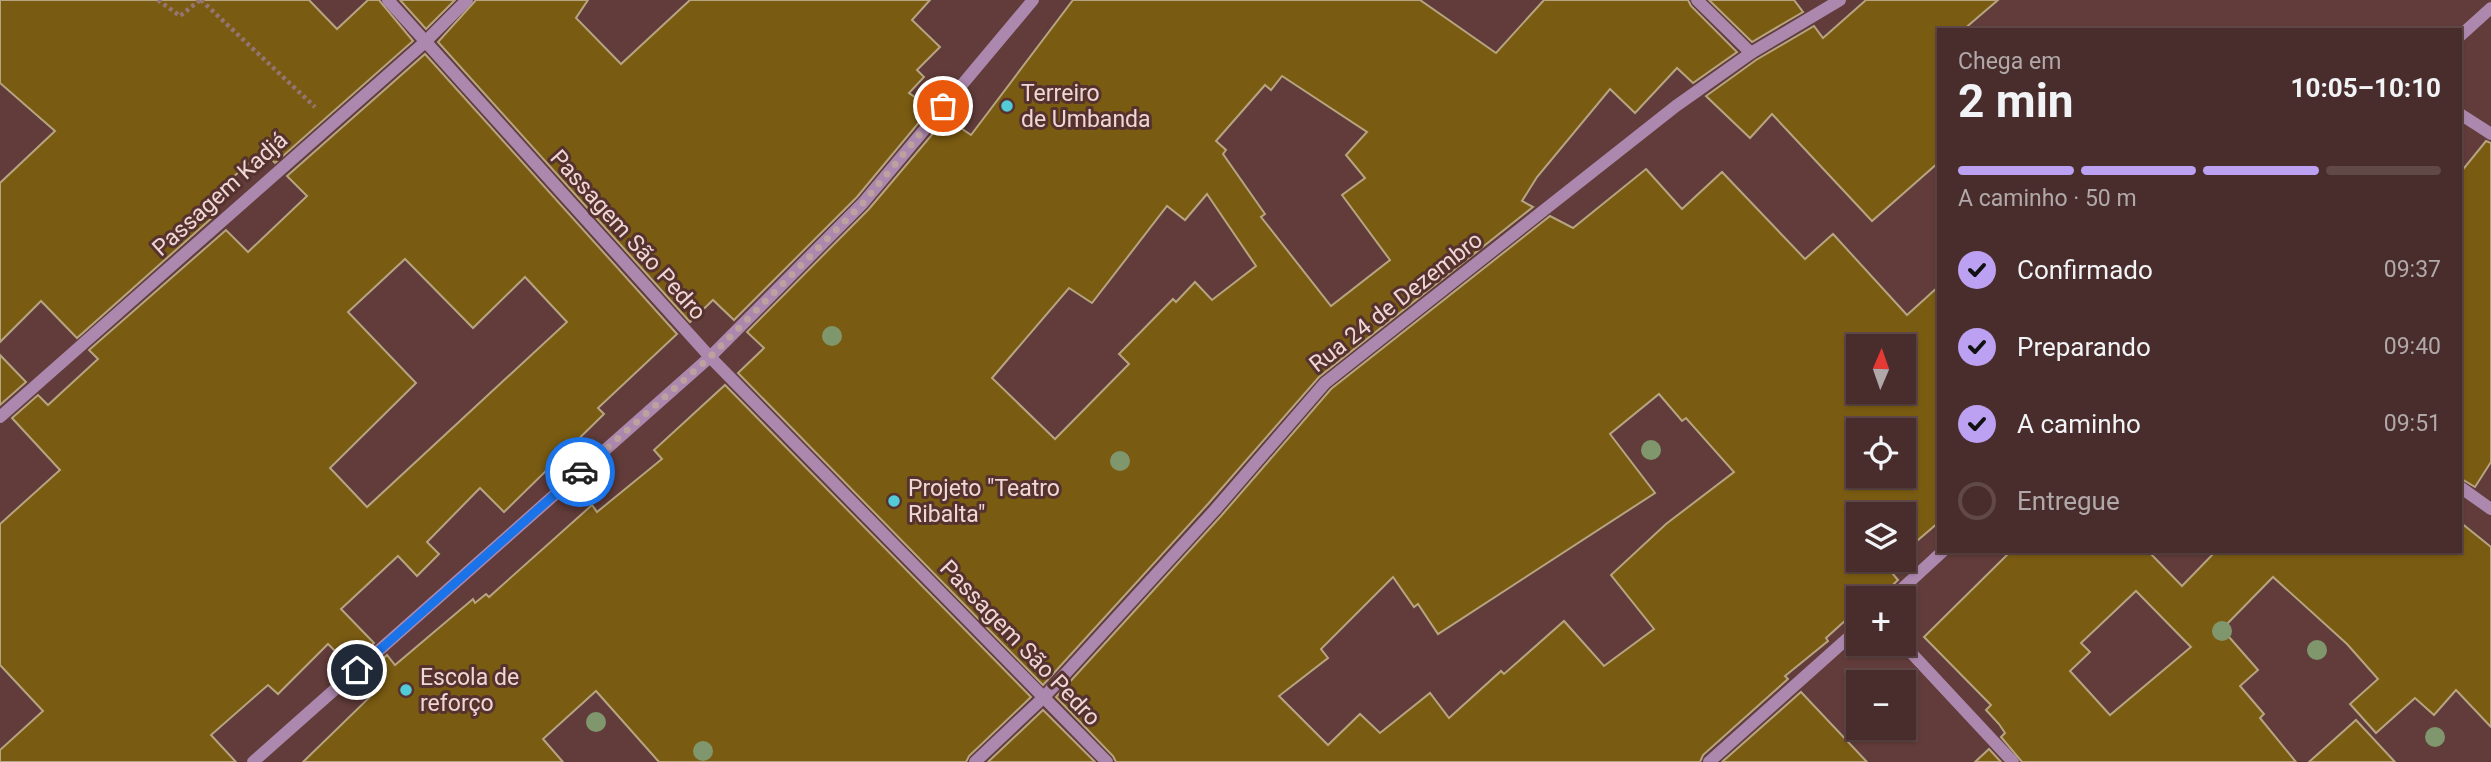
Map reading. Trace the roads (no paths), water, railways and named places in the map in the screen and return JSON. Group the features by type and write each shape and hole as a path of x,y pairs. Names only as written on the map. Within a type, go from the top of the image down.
{"street":[{"name":"Passagem São Pedro","path":"387,0 710,357 1107,762"},
{"name":"Passagem Kadjá","path":"0,417 424,43 467,0"},
{"path":"253,762 710,357 863,203 1032,0"},
{"path":"1697,0 1751,52"},
{"name":"Rua 24 de Dezembro","path":"975,762 1044,697 1215,510 1325,383 1676,106 1751,52 1840,0"},
{"path":"2462,34 2491,8"},
{"path":"2462,115 2491,134"},
{"path":"2462,487 2491,509"},
{"path":"1905,586 1941,553"},
{"path":"1710,762 1846,640"},
{"path":"1914,656 2013,762"}],"place":[{"name":"Terreiro de Umbanda","path":"1007,106"},
{"name":"Projeto \"Teatro Ribalta\"","path":"894,501"},
{"name":"Escola de reforço","path":"406,690"}]}
